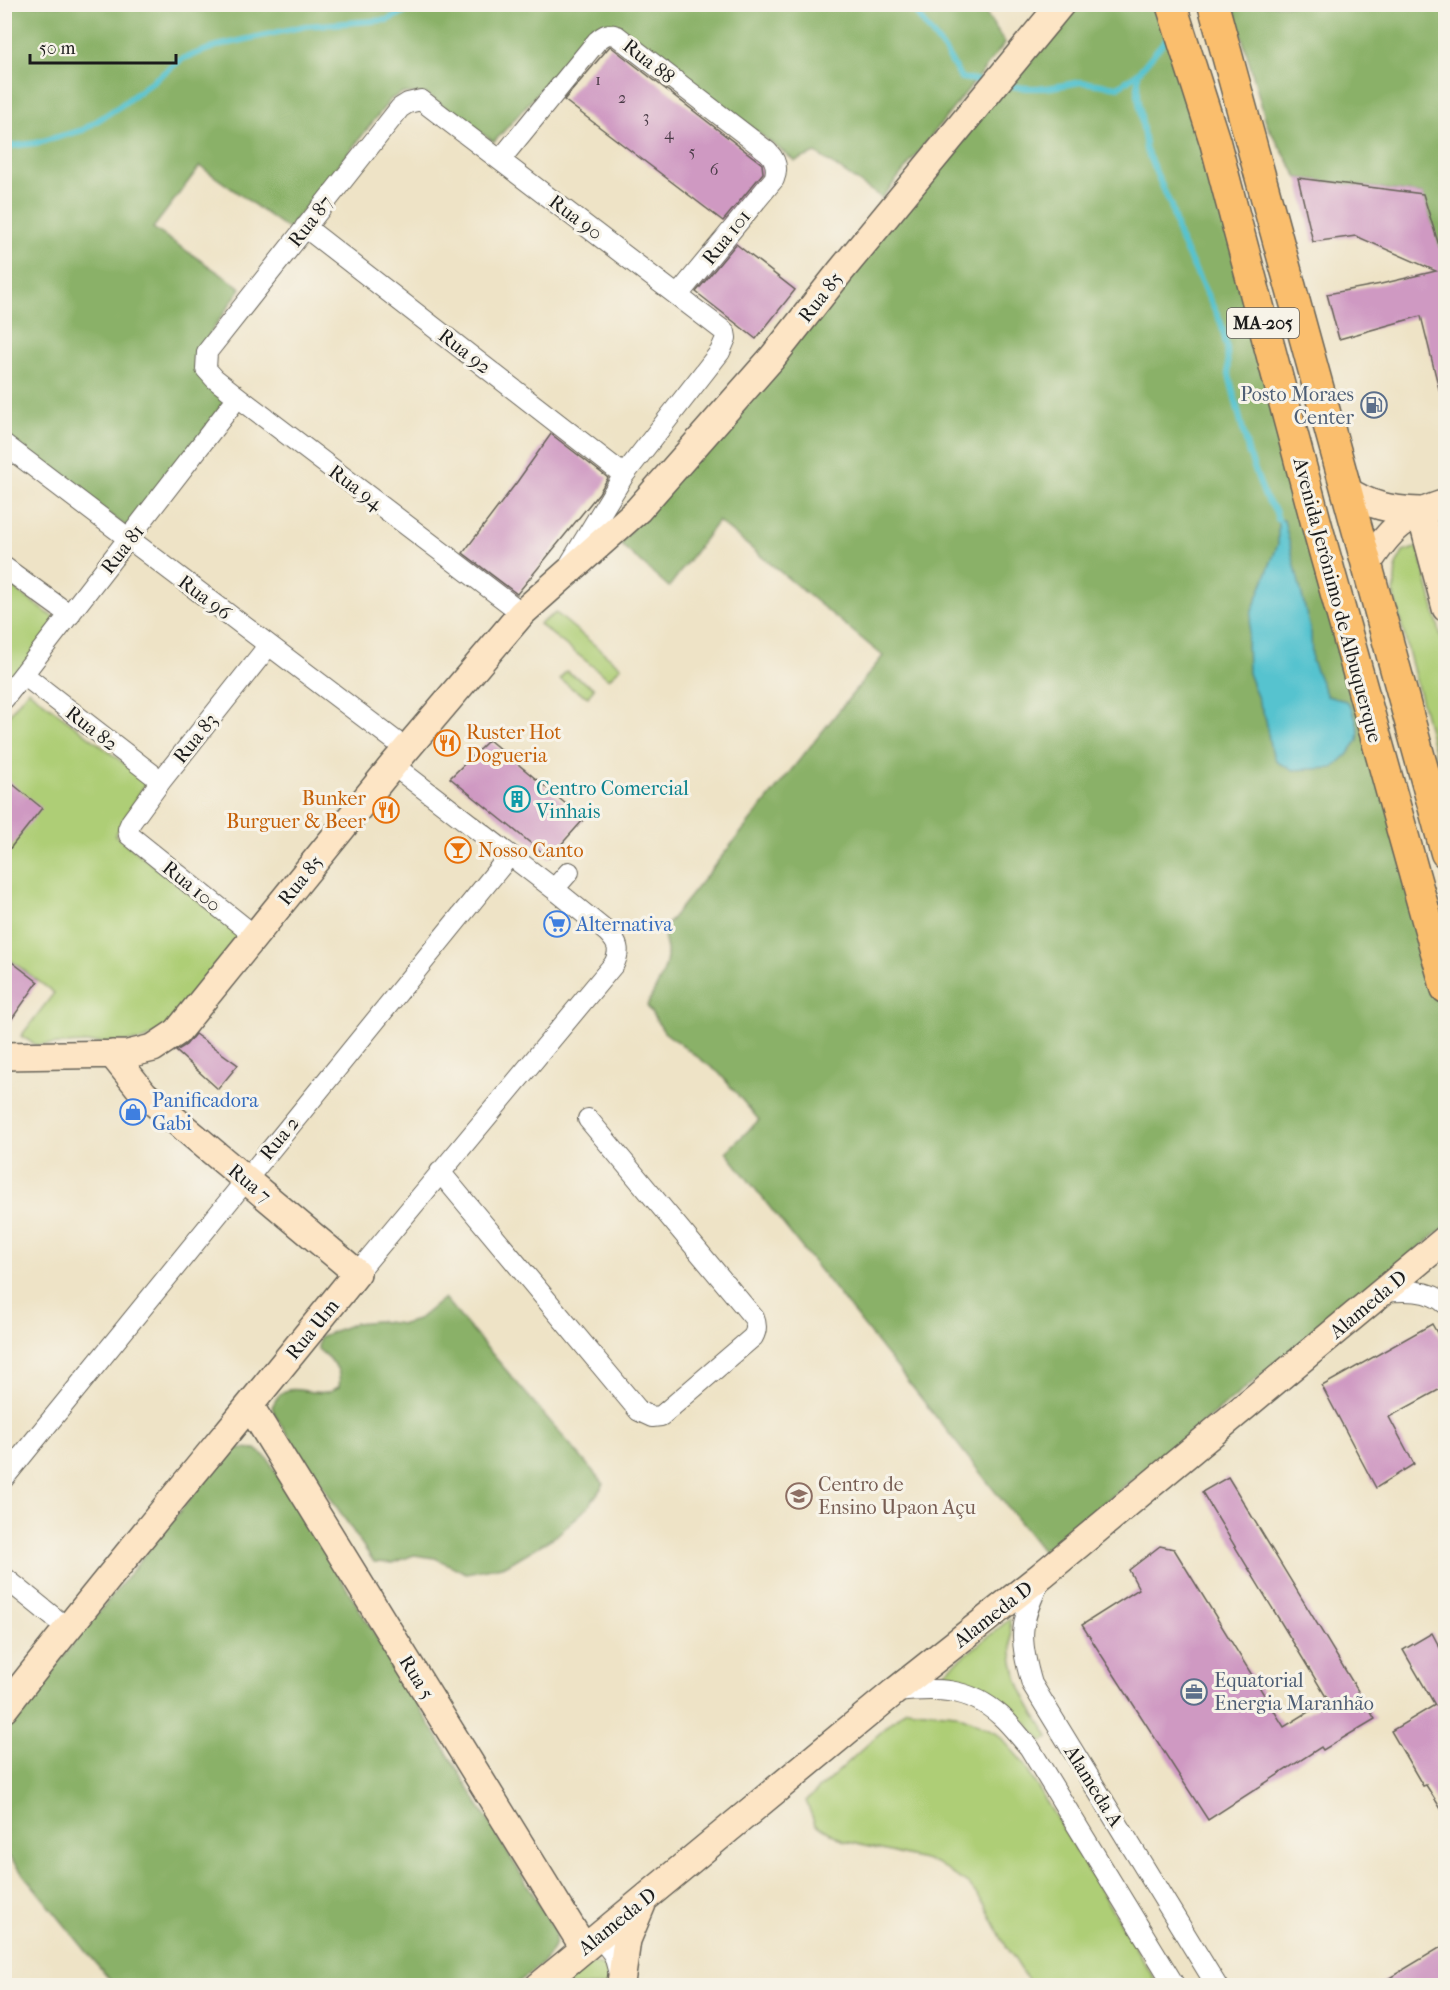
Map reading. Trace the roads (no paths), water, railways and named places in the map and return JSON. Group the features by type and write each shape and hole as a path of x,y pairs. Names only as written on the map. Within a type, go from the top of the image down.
{"main road":[{"name":"Avenida Jerônimo de Albuquerque","path":"1171,4 1215,142 1317,526 1446,988"},
{"name":"Avenida Jerônimo de Albuquerque","path":"1213,4 1446,853"}],"street":[{"name":"Rua 85","path":"153,1048 177,1032 400,757 522,613 563,574 622,525 772,358 1060,4"},
{"name":"Rua 88","path":"500,160 597,41 611,33 773,157 776,164 774,179"},
{"name":"Rua 90","path":"421,100 721,327 726,338"},
{"name":"Rua 87","path":"207,352 400,108 408,103 421,100"},
{"name":"Rua 101","path":"678,295 774,179"},
{"name":"Rua 92","path":"305,227 624,475"},
{"name":"Rua 85","path":"563,574 624,475 720,352 726,338"},
{"name":"Rua 94","path":"207,352 207,369 215,379 522,613"},
{"name":"Rua 81","path":"6,695 130,539 238,397"},
{"name":"Rua 96","path":"4,444 269,645 510,855 607,932 615,940 618,949"},
{"path":"1345,489 1356,497 1394,510 1439,506"},
{"path":"1366,566 1390,533 1404,521 1439,506"},
{"path":"1439,506 1446,608"},
{"path":"4,567 70,615"},
{"name":"Rua 83","path":"129,835 128,829 131,822 161,781 269,645"},
{"name":"Rua 82","path":"24,675 161,781"},
{"name":"Rua 100","path":"129,835 255,936"},
{"name":"Rua 2","path":"4,1478 510,855"},
{"path":"554,889 569,872"},
{"name":"Rua Um","path":"4,1709 357,1273 614,964 618,949"},
{"path":"4,1056 128,1054 153,1048"},
{"path":"144,1094 143,1078 146,1063 153,1048"},
{"name":"Rua 7","path":"112,1054 144,1094 357,1273"},
{"path":"440,1172 639,1411 652,1417 661,1416 753,1337 757,1328 754,1318 588,1119"},
{"name":"Alameda D","path":"539,1986 894,1692 1042,1575 1446,1239"},
{"path":"1383,1292 1400,1290 1424,1293 1435,1296 1446,1304"},
{"name":"Rua 5","path":"250,1406 591,1942"},
{"name":"Alameda A","path":"1042,1575 1022,1624 1023,1654 1032,1684 1217,1986"},
{"path":"4,1578 68,1628"},
{"name":"Alameda A","path":"894,1692 929,1688 952,1690 972,1696 1000,1715 1029,1748 1175,1986"},
{"path":"621,1984 627,1940 644,1899"},
{"path":"591,1942 614,1955 621,1984"}],"water":[{"path":"1278,519 1284,520 1311,633 1312,661 1327,696 1346,701 1352,709 1359,731 1358,740 1333,768 1292,770 1277,762 1270,746 1266,720 1248,673 1247,641 1252,611 1278,544"}],"waterway":[{"path":"4,147 36,143 83,130 120,106 182,59 217,46 305,26 387,20 421,4"},
{"path":"909,4 945,51 961,78 987,82"},
{"path":"1003,85 1047,88 1081,82 1118,87 1138,73 1166,39"},
{"path":"1138,73 1138,95 1146,150 1171,206 1179,237 1221,323 1227,348 1228,371 1249,454 1265,497 1275,510 1278,519"}],"place":[{"name":"Posto Moraes Center","path":"1374,405"},
{"name":"Ruster Hot Dogueria","path":"447,743"},
{"name":"Centro Comercial Vinhais","path":"517,799"},
{"name":"Bunker Burguer & Beer","path":"386,810"},
{"name":"Nosso Canto","path":"458,850"},
{"name":"Alternativa","path":"557,924"},
{"name":"Panificadora Gabi","path":"133,1112"},
{"name":"Centro de Ensino Upaon Açu","path":"799,1496"},
{"name":"Equatorial Energia Maranhão","path":"1194,1692"}]}
